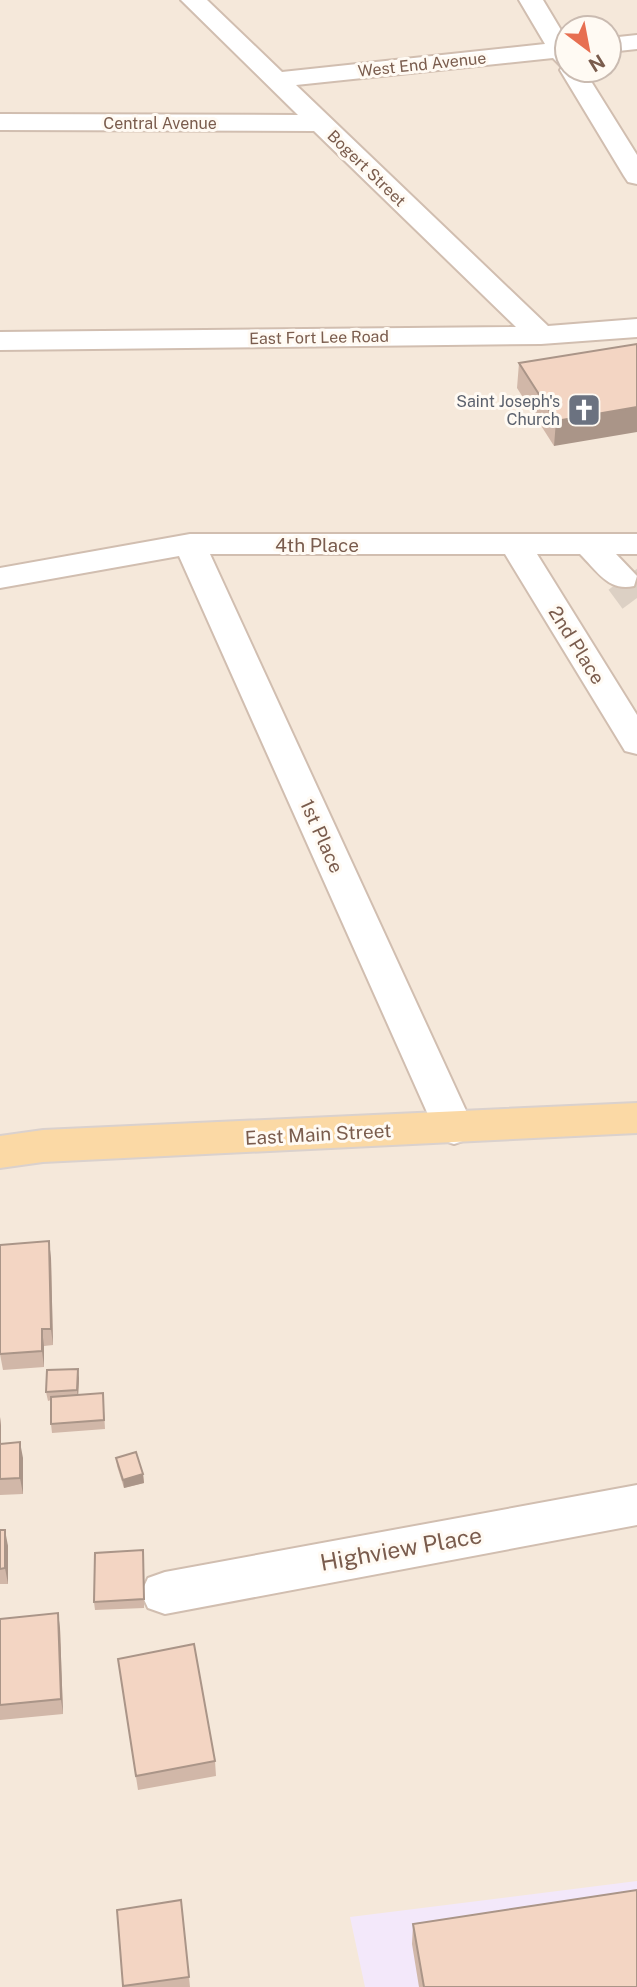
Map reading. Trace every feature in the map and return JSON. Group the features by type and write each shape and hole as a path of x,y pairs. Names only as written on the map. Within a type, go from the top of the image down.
{"main road":[{"name":"East Main Street","path":"0,1152 43,1146 637,1118"}],"street":[{"name":"Bogert Street","path":"192,0 541,335"},
{"path":"531,0 553,35"},
{"name":"West End Avenue","path":"277,80 553,59"},
{"path":"582,84 637,176"},
{"name":"Central Avenue","path":"0,122 320,123"},
{"name":"East Fort Lee Road","path":"0,341 541,335 637,328"},
{"name":"4th Place","path":"0,578 190,544 517,547 637,544"},
{"name":"1st Place","path":"190,544 454,1128"},
{"path":"590,545 623,579"},
{"name":"2nd Place","path":"517,547 637,743"},
{"name":"Highview Place","path":"165,1593 637,1506"}],"shaded area":[{"path":"0,0 637,0 637,1987 0,1987"},
{"path":"637,1881 637,1987 365,1987 350,1917"}],"building":[{"path":"637,344 637,407 556,421 519,363"},
{"path":"49,1241 51,1329 42,1329 42,1351 0,1354 0,1245"},
{"path":"78,1369 77,1390 46,1392 47,1370"},
{"path":"103,1393 104,1420 51,1424 51,1397"},
{"path":"20,1442 20,1478 0,1479 0,1444"},
{"path":"136,1452 143,1474 123,1480 116,1458"},
{"path":"0,1530 5,1530 5,1568 0,1569"},
{"path":"143,1550 144,1599 94,1602 95,1553"},
{"path":"58,1613 61,1699 0,1705 0,1619"},
{"path":"194,1644 215,1761 136,1776 118,1659"},
{"path":"637,1890 637,1987 424,1987 413,1924"},
{"path":"181,1900 189,1977 123,1986 117,1910"}],"tunnel":[{"path":"623,579 637,598"}],"place":[{"name":"Saint Joseph's Church","path":"584,410"}]}
